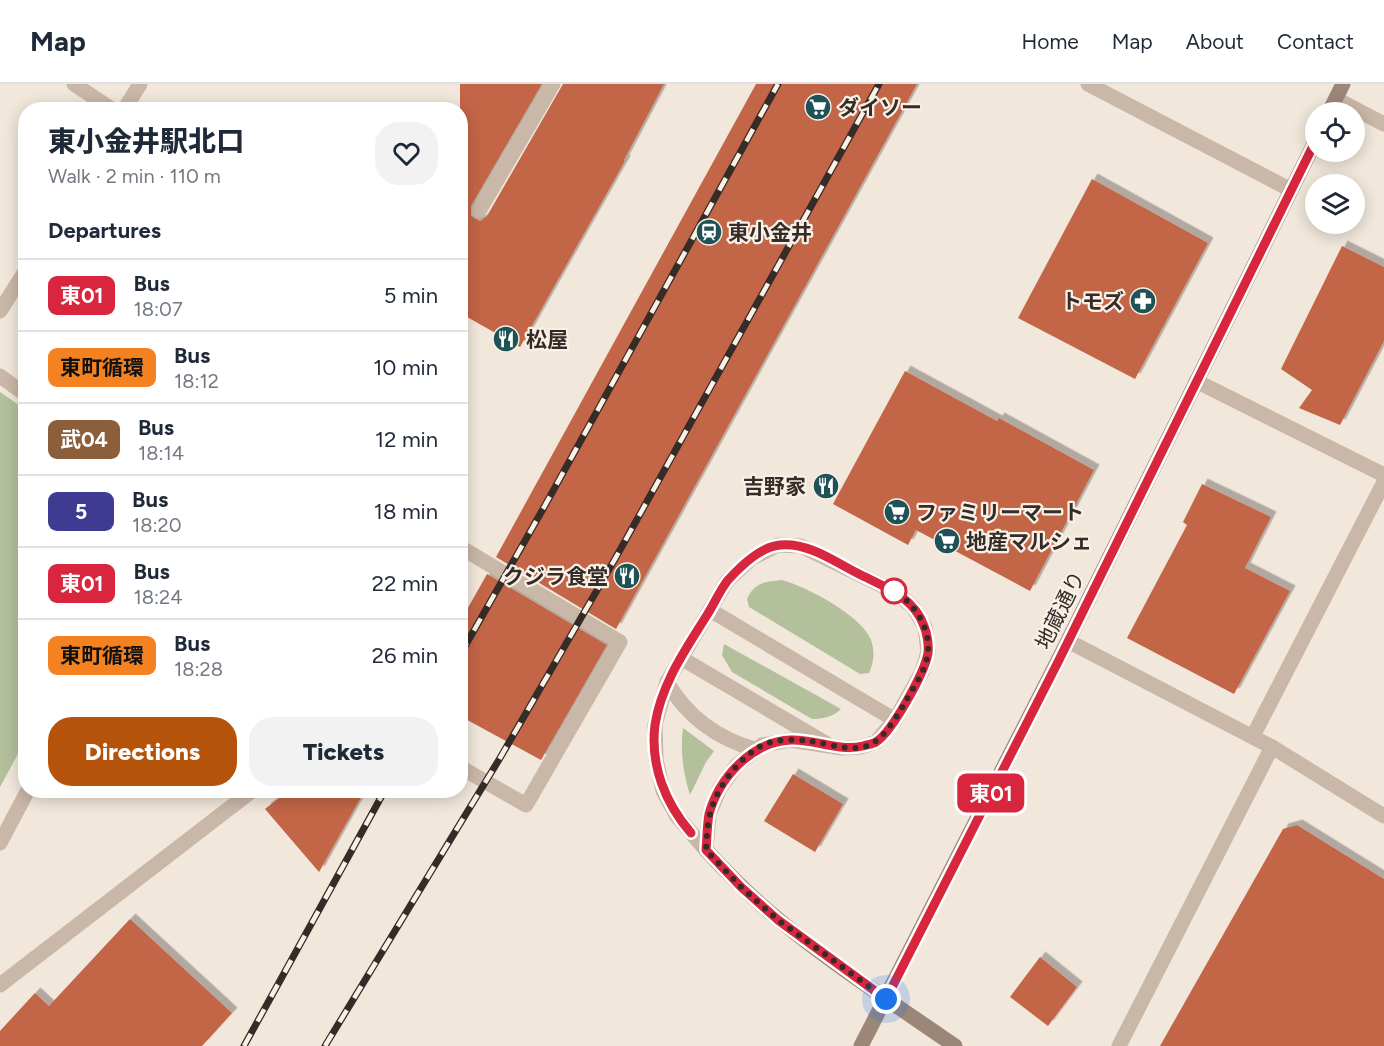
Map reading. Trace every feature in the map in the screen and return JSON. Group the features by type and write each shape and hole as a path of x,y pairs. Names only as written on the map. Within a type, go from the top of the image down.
{"street":[{"path":"74,84 101,102"},
{"path":"129,102 140,84"},
{"path":"479,211 553,84"},
{"path":"1088,84 1291,190"},
{"path":"1335,102 1343,84"},
{"path":"1365,117 1384,124"},
{"name":"地蔵通り","path":"861,1046 1068,641 1305,162"},
{"path":"0,311 18,283"},
{"path":"0,376 18,389"},
{"path":"1196,381 1384,475"},
{"path":"1253,736 1384,482"},
{"path":"706,850 709,814 720,788 737,765 762,745 790,740 842,748 861,747 876,742 895,720 922,672 928,651 925,627 913,607 897,593 801,546 778,545 752,558 727,581 667,682 655,725 656,759 663,791 676,815 706,850 741,887 778,920 955,1046"},
{"path":"468,552 620,642 526,805 468,772"},
{"path":"710,610 895,720"},
{"path":"1068,641 1253,736 1384,816"},
{"path":"681,658 827,744"},
{"path":"667,682 677,700 714,733 736,744 757,750"},
{"path":"1119,1046 1272,747"},
{"path":"0,843 24,798"},
{"path":"0,985 243,798"}],"green space":[{"path":"0,392 18,404 18,754 0,787"},
{"path":"782,580 819,595 856,621 871,640 873,661 869,673 860,674 749,607 747,599 753,589 765,582"},
{"path":"724,644 841,709 827,717 812,719 732,672 722,655"},
{"path":"683,728 714,751 690,795 683,762"}],"building":[{"path":"460,84 542,84 471,206 471,216 480,221 487,216 563,84 664,84 625,161 520,347 468,318 468,102 460,102"},
{"path":"756,84 917,84 616,629 496,557"},
{"path":"1092,179 1208,243 1135,379 1018,318"},
{"path":"1342,246 1384,267 1384,341 1340,425 1299,408 1312,390 1281,369"},
{"path":"905,371 997,421 999,418 1094,470 1030,591 916,530 908,545 833,504"},
{"path":"1202,484 1271,517 1245,568 1290,591 1234,694 1127,638 1187,525 1183,522"},
{"path":"487,574 607,645 541,760 468,720 468,608"},
{"path":"793,774 843,804 815,852 764,821"},
{"path":"279,798 361,798 319,872 265,809"},
{"path":"1297,825 1384,879 1384,1046 1160,1046 1283,829"},
{"path":"130,919 232,1013 202,1046 0,1046 0,1031 35,993 49,1006"},
{"path":"1040,957 1077,987 1048,1026 1010,997"}],"railway":[{"path":"468,641 778,84"},
{"path":"325,1046 500,758 615,559 879,84"},
{"path":"244,1046 381,798"}],"bus line":[{"name":"東01","path":"691,833 676,815 663,791 656,759 655,725 667,682 727,581 752,558 778,545 801,546 897,593 913,607 925,627 928,651 922,672 895,720 876,742 861,747 842,748 790,740 762,745 737,765 720,788 709,814 706,850 741,887 778,920 886,999 1058,662 1305,162"}],"place":[{"name":"ダイソー","path":"818,107"},
{"name":"東小金井","path":"709,232"},
{"name":"トモズ","path":"1143,301"},
{"name":"松屋","path":"506,339"},
{"name":"吉野家","path":"826,486"},
{"name":"ファミリーマート","path":"897,512"},
{"name":"地産マルシェ","path":"947,541"},
{"name":"クジラ食堂","path":"627,576"}],"route":[{"path":"886,999 778,920 741,887 706,850 709,814 720,788 737,765 762,745 790,740 842,748 861,747 876,742 895,720 922,672 928,651 925,627 913,607 894,591"}]}
